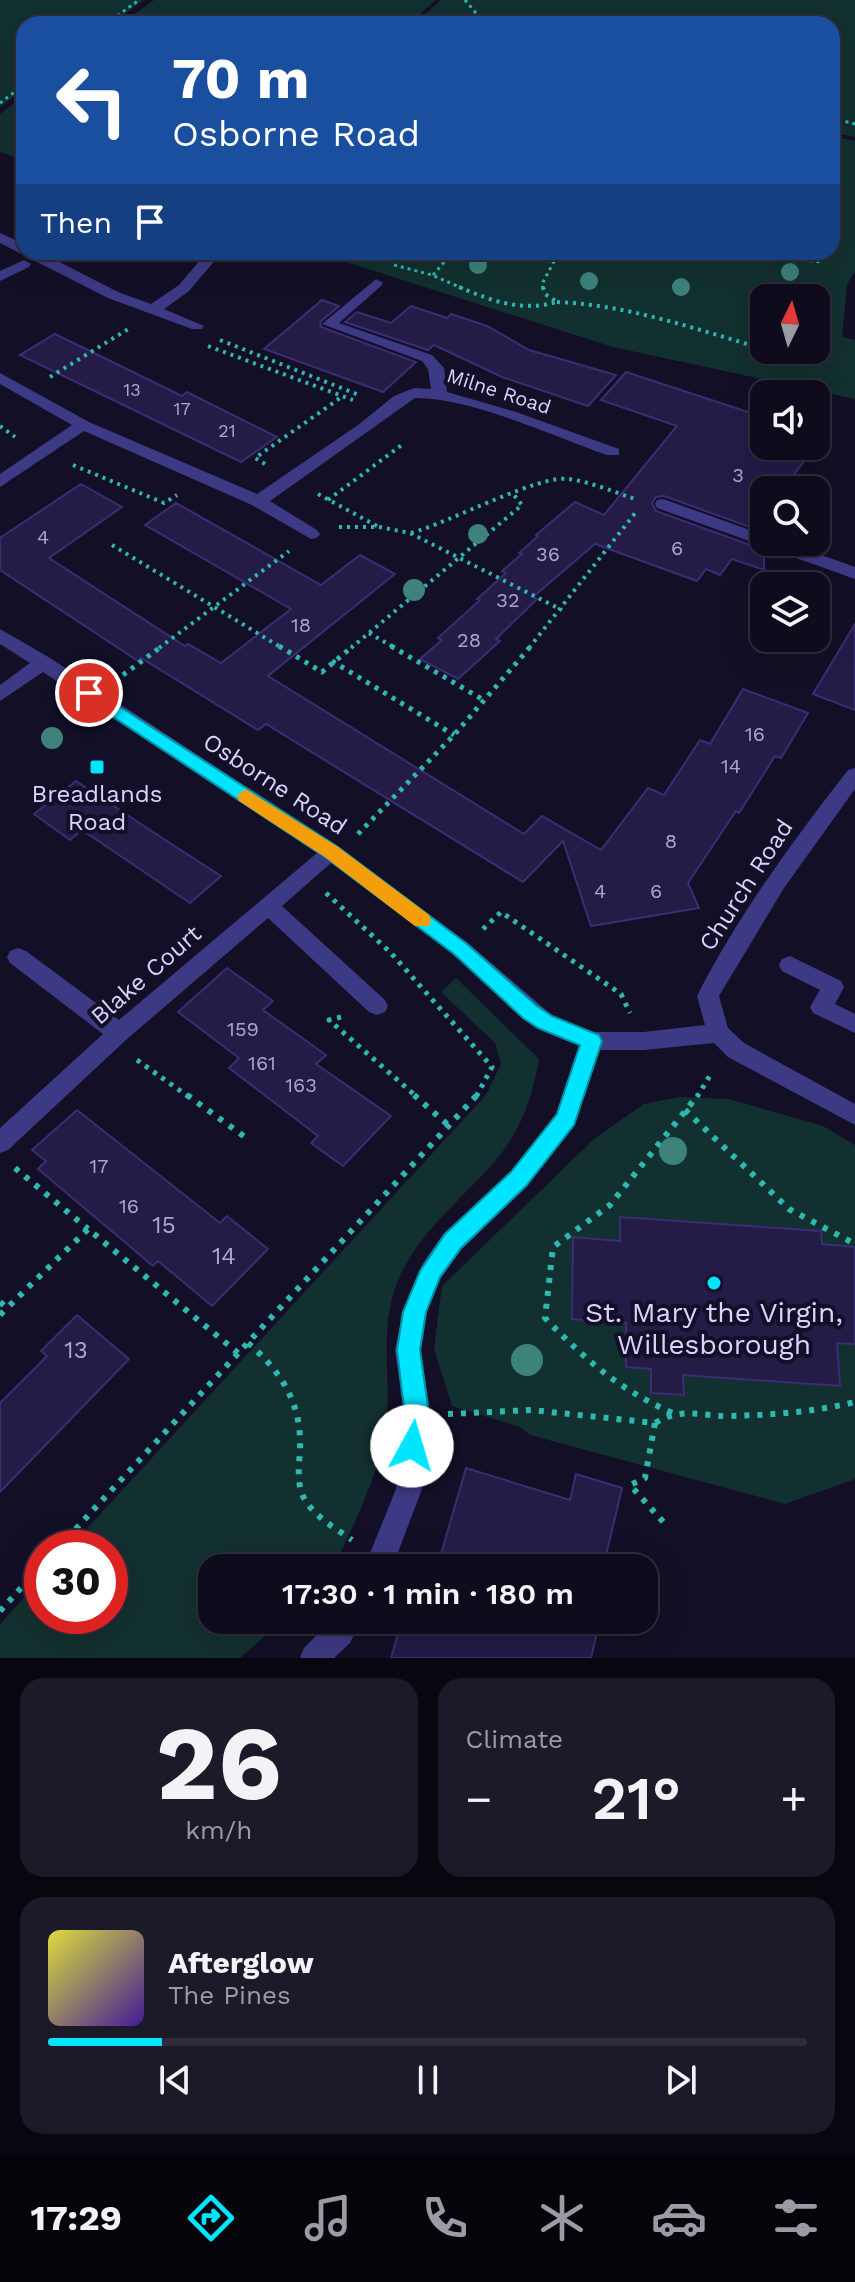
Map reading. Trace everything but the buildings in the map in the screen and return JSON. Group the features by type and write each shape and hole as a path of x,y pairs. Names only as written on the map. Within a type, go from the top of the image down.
{"street":[{"path":"0,277 20,260"},
{"path":"36,260 146,316 197,326"},
{"path":"146,316 184,288 208,260"},
{"path":"376,283 329,324 427,358 436,368 440,395"},
{"path":"0,378 83,425 258,501 311,534"},
{"name":"Milne Road","path":"258,501 293,479 387,409 415,393 440,395 613,452"},
{"path":"0,482 83,425"},
{"path":"663,504 750,535"},
{"path":"808,556 855,573"},
{"name":"Osborne Road","path":"0,635 331,852 461,949 530,1012 545,1022 592,1041"},
{"path":"0,694 44,662"},
{"name":"Church Road","path":"718,1033 708,996 731,954 803,844 855,775"},
{"name":"Blake Court","path":"0,1143 114,1037 331,852"},
{"path":"267,904 377,1006"},
{"path":"18,957 114,1037"},
{"path":"790,965 833,987 821,1007 855,1024"},
{"path":"385,1554 409,1489 416,1407 408,1350 415,1312 432,1271 453,1241 519,1179 566,1119 592,1041 644,1041 718,1033 736,1050 855,1115"},
{"path":"314,1658 339,1634"}],"path":[{"path":"117,16 139,0"},
{"path":"465,0 478,16"},
{"path":"433,275 446,260"},
{"path":"555,260 542,284 545,294 557,302"},
{"path":"803,260 822,262"},
{"path":"392,265 433,275 506,305 531,307 557,302 598,304 637,312 750,345"},
{"path":"23,393 146,316"},
{"path":"197,326 221,333 220,340 387,409"},
{"path":"199,343 387,409"},
{"path":"328,500 403,444"},
{"path":"38,455 68,463 164,503 203,477"},
{"path":"331,852 362,831 454,735 562,610 644,502 567,478 536,484 438,526 410,533"},
{"path":"293,479 379,527"},
{"path":"112,545 322,672 522,505 514,495"},
{"path":"123,675 324,527 379,527 410,533 562,610"},
{"path":"369,633 482,699"},
{"path":"332,661 454,735"},
{"path":"75,1530 448,1125 476,1102 492,1067 391,953 305,874"},
{"path":"377,1006 329,1020 448,1125"},
{"path":"718,1033 718,1058 706,1086 610,1205 553,1247 545,1318 591,1365 640,1398 672,1413 727,1416 817,1411 855,1402"},
{"path":"114,1037 245,1137"},
{"path":"685,1110 789,1209 855,1244"},
{"path":"11,1165 238,1353"},
{"path":"0,1315 88,1229"},
{"path":"0,1302 7,1308"},
{"path":"248,1343 276,1367 294,1397 301,1424 302,1493 315,1511 366,1554"},
{"path":"416,1407 440,1415 531,1410 655,1423 672,1413"},
{"path":"655,1423 645,1478 630,1485 666,1525"},
{"path":"0,1611 24,1585"}],"green space":[{"path":"0,0 144,0 122,16 16,16 16,95 0,107"},
{"path":"154,0 436,0 417,16 132,16"},
{"path":"441,0 855,0 855,137 840,134 840,16 423,16"},
{"path":"16,102 16,157 0,152 0,114"},
{"path":"840,138 855,141 855,271 847,285 842,337 855,340 855,399 830,394 830,380 767,380 613,347 340,260 840,260"},
{"path":"456,978 539,1059 537,1072 526,1109 509,1143 420,1242 400,1276 387,1327 385,1434 368,1492 340,1554 198,1554 198,1634 267,1634 240,1658 0,1658 0,1624 24,1598 24,1634 128,1634 128,1530 86,1530 486,1095 501,1064 495,1043 441,992"},
{"path":"680,1097 729,1099 823,1126 855,1145 855,1479 785,1504 530,1435 520,1427 452,1406 434,1349 442,1286 594,1139 644,1104"}],"slow traffic":[{"path":"245,796 331,852 422,920"}],"place":[{"name":"Breadlands Road","path":"97,767"},
{"name":"St. Mary the Virgin, Willesborough","path":"714,1283"}],"route":[{"path":"89,693 331,852 461,949 530,1012 545,1022 592,1041 566,1119 519,1179 453,1241 432,1271 415,1312 408,1350 416,1407 412,1446"}]}
